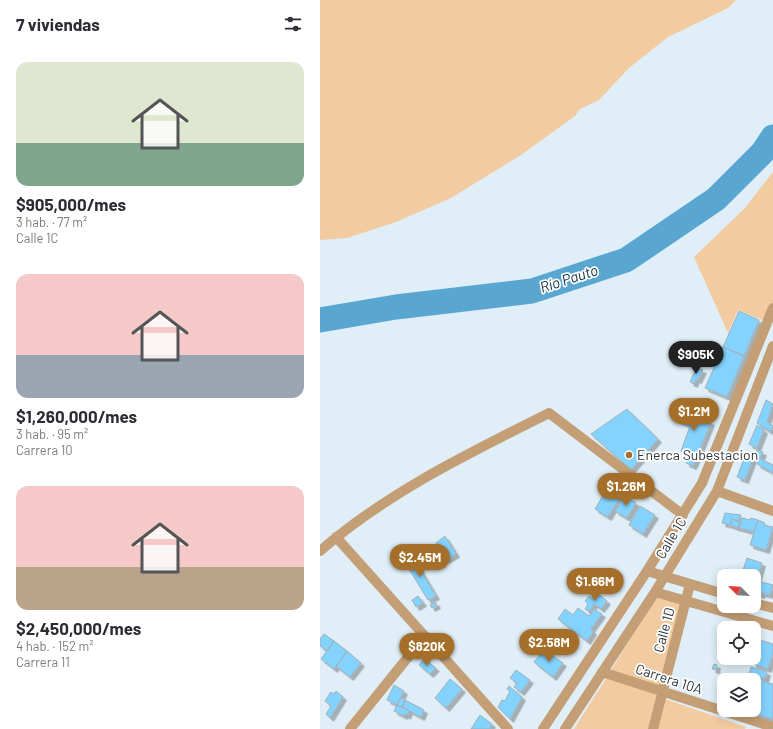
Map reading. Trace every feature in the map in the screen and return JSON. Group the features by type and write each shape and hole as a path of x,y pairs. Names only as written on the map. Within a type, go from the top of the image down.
{"street":[{"name":"Calle 1C","path":"542,729 647,571 702,483 773,308"},
{"name":"Calle 1C","path":"565,729 655,592 717,491 773,346"},
{"path":"320,551 336,536 364,515 407,487 458,458 549,412 683,515"},
{"path":"717,491 773,511"},
{"path":"336,536 508,729"},
{"path":"647,571 717,592"},
{"name":"Calle 1D","path":"652,729 690,584"},
{"path":"655,592 773,626"},
{"path":"761,605 773,608"},
{"path":"350,729 425,636"},
{"name":"Carrera 10A","path":"602,672 773,727"}],"shaded area":[{"path":"320,0 736,0 728,8 668,37 629,68 599,100 580,109 575,116 521,155 451,198 396,222 347,238 320,240"},
{"path":"773,172 773,302 765,321 738,310 728,333 694,257 744,209"},
{"path":"657,596 681,603 659,687 610,672"},
{"path":"607,677 657,693 648,729 574,729"},
{"path":"665,699 746,727 745,729 657,729"}],"building":[{"path":"739,311 759,320 744,356 723,347"},
{"path":"723,347 744,356 727,397 705,388"},
{"path":"696,368 703,370 698,380 696,379 694,384 690,382"},
{"path":"766,400 773,404 767,422 773,426 771,432 757,423"},
{"name":"Enerca Subestacion","path":"627,409 658,439 631,470 591,434"},
{"path":"682,409 711,422 697,457 681,451 690,426 677,420"},
{"path":"757,425 764,430 757,448 749,444"},
{"path":"757,450 763,452 760,459 755,456"},
{"path":"746,453 754,456 745,480 737,477"},
{"path":"690,454 697,457 693,466 686,463"},
{"path":"759,458 773,465 773,473 757,464"},
{"path":"611,482 624,491 608,517 595,509"},
{"path":"624,496 636,503 627,518 615,511"},
{"path":"640,506 655,515 643,534 629,525"},
{"path":"725,513 741,515 739,521 732,519 730,525 722,523"},
{"path":"742,518 758,520 754,532 739,528"},
{"path":"732,519 740,522 738,528 730,525"},
{"path":"758,520 765,523 764,525 773,527 766,550 750,545"},
{"path":"445,536 456,554 446,560 436,543"},
{"path":"412,556 436,596 428,600 404,561"},
{"path":"747,558 762,563 760,569 743,569"},
{"path":"761,582 773,585 770,595 762,593 761,595"},
{"path":"597,593 607,601 601,609 594,604 589,612 585,609 588,604 585,601 589,596 592,599"},
{"path":"418,596 423,603 416,607 412,600"},
{"path":"435,602 437,605 432,608 430,605"},
{"path":"578,608 589,616 594,609 602,614 591,629 593,632 587,641 558,619 565,609 573,615"},
{"path":"324,634 334,641 327,651 320,646 320,639"},
{"path":"761,640 773,644 773,653 768,669 756,665 761,665"},
{"path":"334,641 347,651 334,669 321,659"},
{"path":"544,650 563,663 553,677 534,662"},
{"path":"347,651 361,663 350,677 336,666"},
{"path":"424,659 436,668 430,674 419,665"},
{"path":"714,664 717,665 716,670 712,669"},
{"path":"751,667 767,672 765,679 761,678 761,673 749,673"},
{"path":"516,670 530,680 521,692 514,687 517,683 510,678"},
{"path":"450,679 462,689 446,708 435,698"},
{"path":"761,681 773,684 773,719 761,716"},
{"path":"394,685 404,691 397,705 387,700"},
{"path":"509,686 522,697 510,719 498,707 502,700 505,701 510,691 507,689"},
{"path":"336,691 343,697 330,718 326,714 331,706 325,701 331,692 334,694"},
{"path":"401,698 405,700 402,707 397,705"},
{"path":"405,700 424,710 421,717 402,707"},
{"path":"397,705 409,711 407,716 394,711"},
{"path":"480,715 492,724 490,727 493,729 471,729"}],"waterway":[{"name":"Río Pauto","path":"320,320 396,307 532,291 626,260 716,199 763,152 773,137"}],"place":[{"name":"Enerca Subestacion","path":"629,455"}]}
